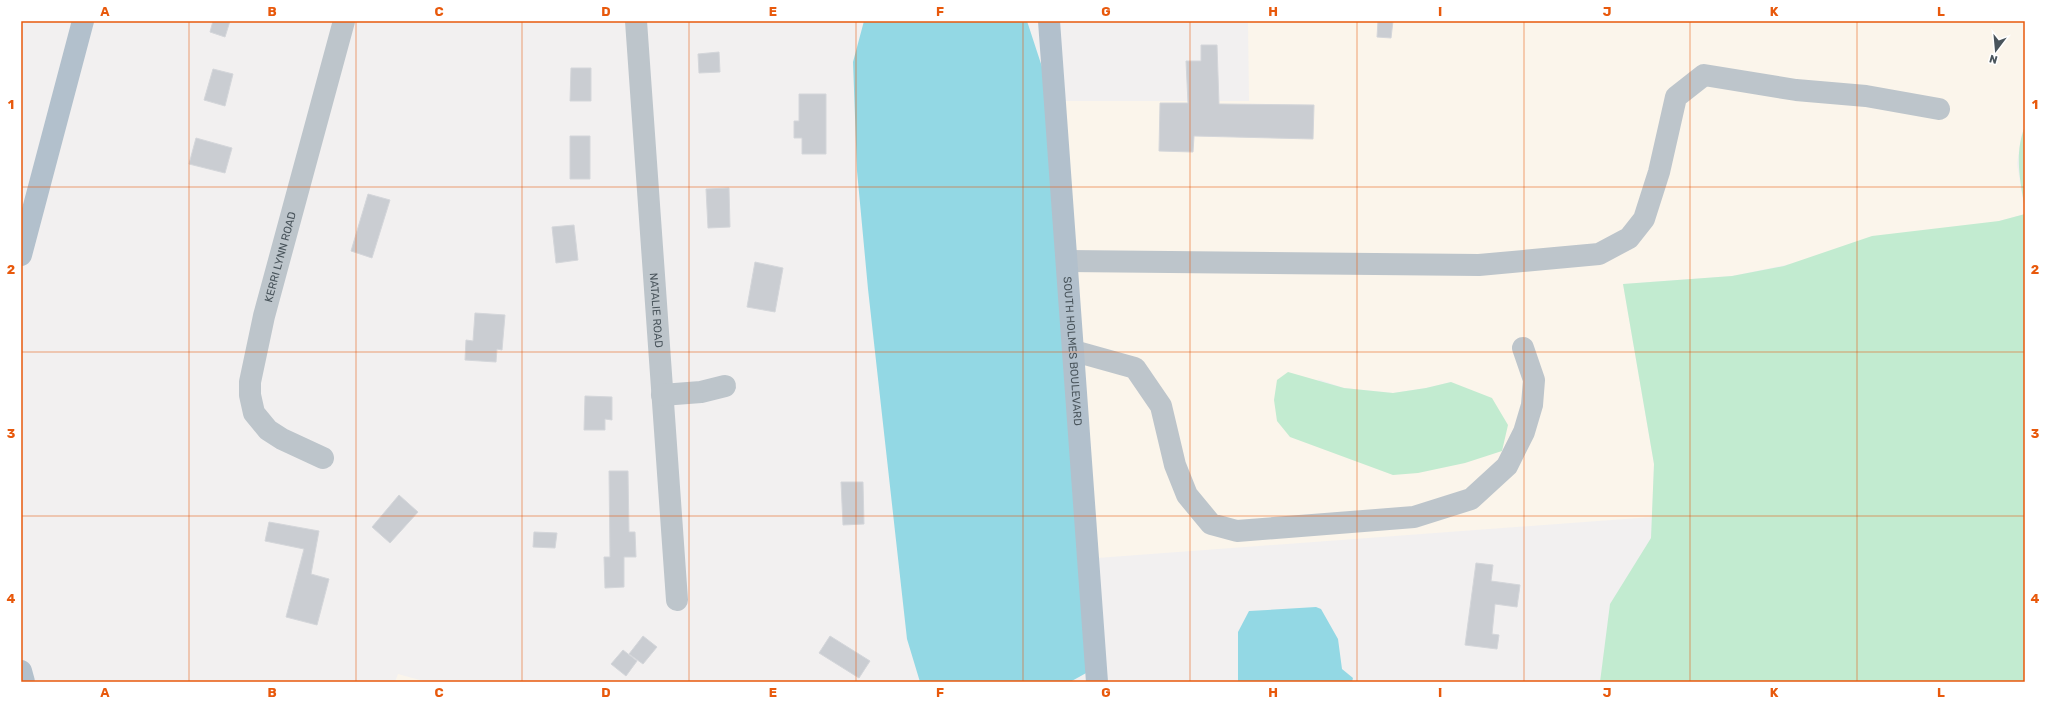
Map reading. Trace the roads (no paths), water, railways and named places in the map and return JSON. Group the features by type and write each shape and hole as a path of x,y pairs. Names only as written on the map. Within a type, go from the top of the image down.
{"main road":[{"path":"21,255 83,21"},
{"name":"SOUTH HOLMES BOULEVARD","path":"1049,21 1097,682"},
{"path":"21,671 24,682"}],"street":[{"name":"KERRI LYNN ROAD","path":"323,458 282,439 268,430 254,413 250,395 250,382 264,316 344,21"},
{"name":"NATALIE ROAD","path":"636,21 677,600"},
{"path":"1067,262 1479,265 1599,254 1629,238 1644,220 1659,172 1676,97 1704,76 1796,90 1866,96 1939,109"},
{"path":"1074,352 1135,368 1161,406 1175,465 1187,495 1211,524 1237,531 1414,517 1471,500 1507,466 1524,432 1532,405 1534,380 1523,348"},
{"path":"662,395 701,392 725,386"}],"water":[{"path":"864,21 1027,21 1044,73 1088,672 1070,682 920,682 907,639 868,289 857,171 853,62"},
{"path":"1316,607 1321,609 1338,639 1342,669 1353,678 1352,682 1238,682 1238,632 1249,611"}]}
